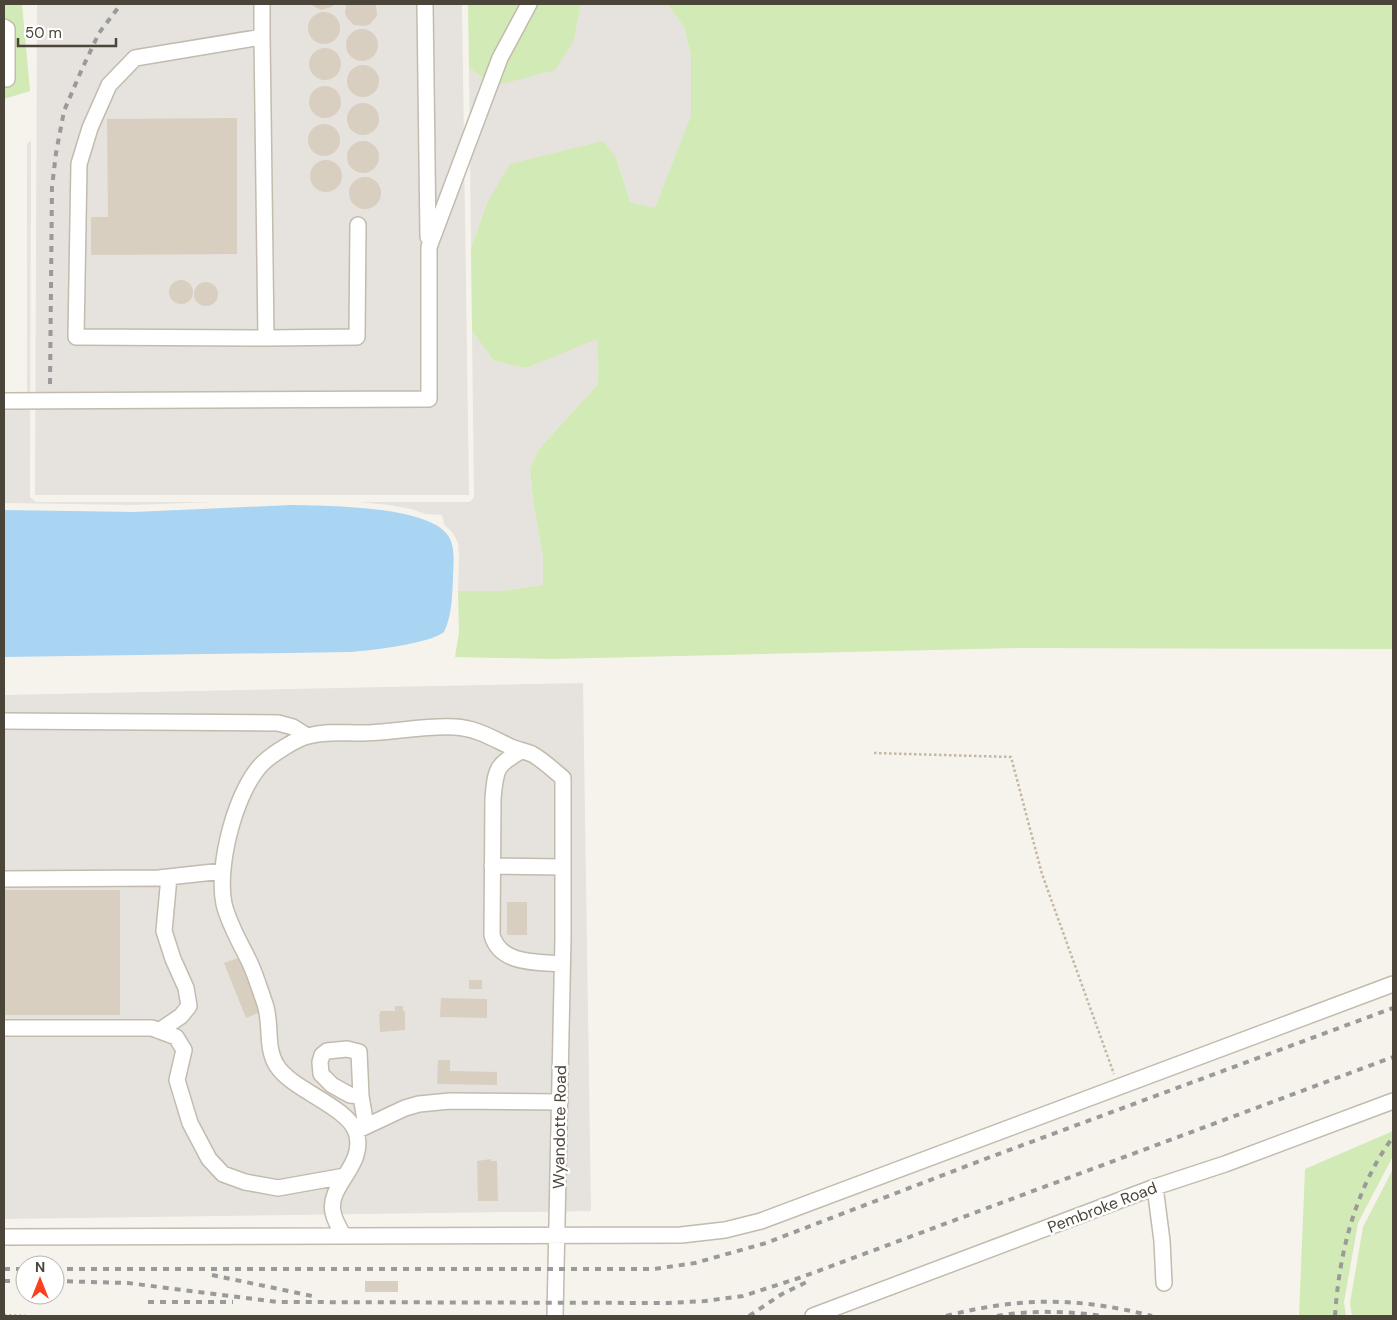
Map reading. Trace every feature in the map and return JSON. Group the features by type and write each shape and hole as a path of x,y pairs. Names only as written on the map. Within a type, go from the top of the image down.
{"street":[{"path":"262,4 266,338"},
{"path":"4,401 430,399 425,4"},
{"path":"428,247 500,58 529,4"},
{"path":"4,27 7,29 7,79"},
{"path":"262,37 135,58 109,86 90,128 79,164 76,337 357,337 358,224"},
{"path":"4,721 278,723 293,728 307,736"},
{"path":"361,1129 290,1079 278,1068 270,1052 268,1012 250,965 227,915 223,901 225,846 234,817 251,778 264,762 287,746 307,736 329,733 378,733 454,727 473,729 521,750"},
{"path":"521,750 503,761 498,769 495,780 493,798 492,935 494,944 508,956 522,960 562,964"},
{"name":"Wyandotte Road","path":"521,750 532,754 563,778 563,938 555,1316"},
{"path":"492,866 563,867"},
{"path":"4,879 169,877 223,871"},
{"path":"159,1031 181,1016 189,1006 186,988 173,959 164,931 169,877"},
{"path":"4,1237 680,1235 725,1230 762,1221 1393,984"},
{"path":"4,1028 152,1028 176,1036 184,1050 177,1080 190,1123 209,1159 223,1174 245,1182 278,1188 345,1176"},
{"path":"343,1236 332,1211 333,1202 345,1176 356,1160 361,1129 361,1096"},
{"name":"Pembroke Road","path":"813,1316 1155,1187 1226,1164 1393,1101"},
{"path":"361,1129 405,1108 419,1104 450,1102 560,1102"},
{"path":"1155,1187 1162,1241 1164,1283"}],"path":[{"path":"874,753 1011,757 1042,874 1119,1087"},
{"path":"4,1315 29,1316"}],"shaded area":[{"path":"37,4 462,4 469,495 35,495"},
{"path":"581,4 667,4 684,27 691,56 691,115 655,209 630,202 616,157 487,203 471,248 469,68 493,86 574,40"},
{"path":"31,141 30,497 36,502 215,502 134,505 4,503 4,405 27,405 27,144"},
{"path":"472,331 494,361 526,368 597,338 598,384 539,449 530,468 533,501 543,556 543,585 501,591 458,591 458,543 453,533 444,524 442,515 425,514 389,505 358,502 469,502 474,497"},
{"path":"583,683 591,1211 4,1219 4,695"}],"green space":[{"path":"4,4 22,4 30,91 4,99"},
{"path":"468,4 581,4 574,40 555,70 493,86 469,68"},
{"path":"667,4 1393,4 1393,649 1022,648 552,659 455,657 459,632 458,591 501,591 543,585 543,556 533,501 530,468 539,449 598,384 597,339 526,368 494,361 472,331 471,248 487,203 510,164 603,141 616,157 630,202 655,208 691,115 691,56 684,27"},
{"path":"1393,1131 1393,1156 1358,1223 1344,1302 1346,1316 1299,1316 1305,1169"},
{"path":"1393,1169 1393,1316 1352,1316 1350,1303 1363,1227"}],"water":[{"path":"291,505 376,509 400,513 438,526 449,537 454,563 451,606 444,632 426,640 413,643 351,652 4,657 4,510 134,512"}],"building":[{"path":"310,4 335,4 321,10"},
{"path":"346,4 376,4 377,16 370,24 365,26 354,25 345,13"},
{"path":"324,12 336,16 340,28 336,40 324,44 312,40 308,28 312,16"},
{"path":"362,29 368,30 373,34 377,39 377,51 373,56 368,60 362,61 356,60 351,56 347,51 346,45 347,39 351,34 356,30"},
{"path":"325,48 337,52 341,64 337,76 325,80 313,76 309,64 313,52"},
{"path":"363,65 375,69 379,81 375,93 363,97 351,93 347,81 351,69"},
{"path":"325,86 337,90 341,102 337,114 325,118 313,114 309,102 313,90"},
{"path":"363,103 375,107 379,119 375,131 363,135 351,131 347,119 351,107"},
{"path":"237,118 237,254 91,255 91,217 108,217 107,119"},
{"path":"324,124 336,128 340,140 336,152 324,156 312,152 308,140 312,128"},
{"path":"363,141 369,142 374,146 378,151 378,163 374,168 369,172 363,173 357,172 352,168 348,163 347,157 348,151 352,146 357,142"},
{"path":"326,160 338,164 342,176 338,188 326,192 314,188 310,176 314,164"},
{"path":"365,177 371,178 376,182 380,187 380,199 376,204 371,208 365,209 359,208 354,204 350,199 349,193 350,187 354,182 359,178"},
{"path":"181,280 189,284 193,292 189,300 181,304 173,300 169,292 173,284"},
{"path":"206,282 214,286 218,294 214,302 206,306 198,302 194,294 198,286"},
{"path":"4,890 120,890 120,1015 4,1015"},
{"path":"507,902 527,902 527,935 507,935"},
{"path":"241,957 263,1011 246,1018 224,963"},
{"path":"469,980 482,980 482,989 469,989"},
{"path":"441,998 487,999 487,1018 440,1017"},
{"path":"395,1006 403,1006 405,1030 380,1032 380,1011 395,1011"},
{"path":"438,1060 450,1060 450,1071 497,1072 497,1085 437,1084"},
{"path":"491,1159 491,1161 497,1161 498,1201 478,1201 477,1161"},
{"path":"365,1281 398,1281 398,1292 365,1292"}],"railway":[{"path":"50,384 52,187 56,153 64,111 82,69 99,33 121,4"},
{"path":"65,1269 654,1269 695,1263 766,1243 985,1159 1393,1008"},
{"path":"65,1281 128,1283 278,1302 668,1303 743,1296 802,1277 1393,1057"},
{"path":"1335,1316 1340,1269 1351,1222 1368,1178 1393,1137"},
{"path":"4,1269 15,1269"},
{"path":"212,1275 317,1297"},
{"path":"749,1316 782,1294 811,1280"},
{"path":"4,1281 15,1281"},
{"path":"148,1302 233,1302"},
{"path":"946,1316 999,1305 1049,1302 1099,1305 1152,1316"},
{"path":"997,1316 1049,1312 1102,1316"}]}
